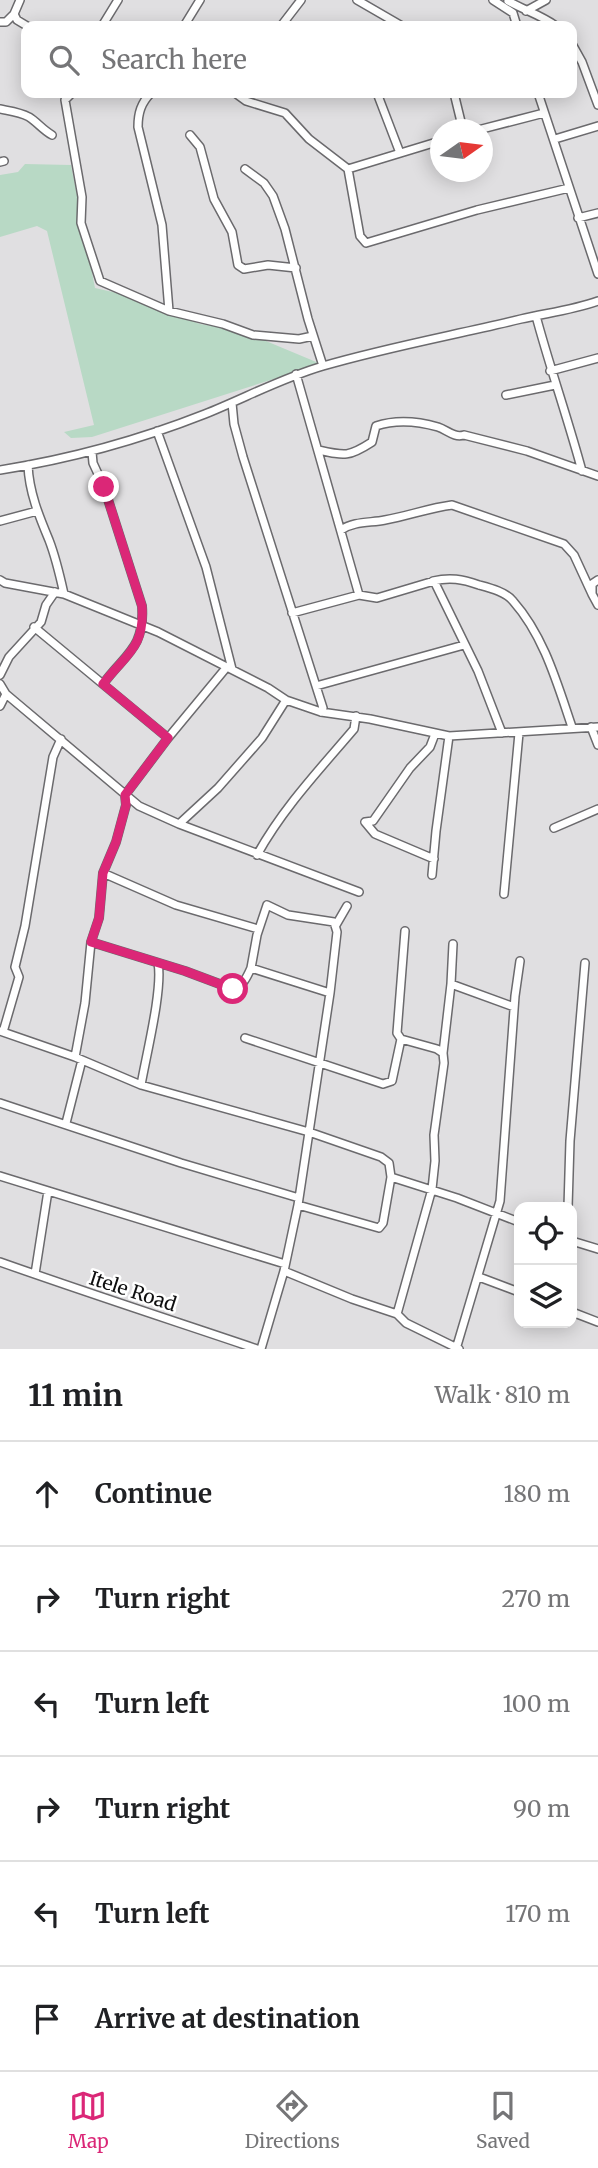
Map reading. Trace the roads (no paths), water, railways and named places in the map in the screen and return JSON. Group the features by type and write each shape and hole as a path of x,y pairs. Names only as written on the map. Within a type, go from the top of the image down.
{"street":[{"path":"0,22 6,22 14,14 20,0"},
{"path":"105,21 118,0"},
{"path":"187,21 200,0"},
{"path":"285,21 301,0"},
{"path":"357,0 393,21"},
{"path":"493,0 513,13"},
{"path":"509,0 515,21"},
{"path":"509,0 548,21"},
{"path":"526,11 546,0"},
{"path":"14,14 21,22"},
{"path":"577,53 598,105"},
{"path":"67,98 65,100 82,197 81,223 100,281 169,311 223,324 253,335 299,339 313,336"},
{"path":"145,98 138,112 138,127 162,225 169,311"},
{"path":"242,98 285,113 309,139 348,169 360,236 366,243 477,210 569,188"},
{"path":"379,98 400,153"},
{"path":"455,98 460,119"},
{"path":"540,98 598,274"},
{"path":"0,108 32,119 52,135"},
{"path":"493,126 544,113"},
{"path":"555,139 595,127 598,117"},
{"path":"190,135 200,147 214,199 232,232 238,265 244,269 268,265 296,268"},
{"path":"348,169 430,144"},
{"path":"245,169 264,183 272,196 296,268 323,366"},
{"path":"578,218 598,213"},
{"path":"0,470 92,452 157,431 232,403 296,374 323,366 409,344 558,313 598,301"},
{"path":"536,316 550,371 582,471"},
{"path":"550,371 598,358"},
{"path":"296,374 359,595"},
{"path":"506,395 555,385"},
{"path":"232,403 234,424 243,457 323,708 321,712"},
{"path":"319,450 343,456 360,450 372,442 376,426 396,420 439,428 458,437 464,435 527,452 598,476"},
{"path":"157,431 206,567 229,668"},
{"path":"92,452 93,463 104,487 142,606 143,626 139,639 129,654 103,684"},
{"path":"28,465 37,512 50,543 64,594"},
{"path":"341,530 348,525 388,520 433,507 452,505 564,544 574,555 598,605"},
{"path":"0,521 37,512"},
{"path":"292,612 359,595 377,598 449,577 464,579 506,595 534,626 572,727"},
{"path":"0,580 64,594 143,626 191,648 286,700 321,712 356,716 449,736 595,727 598,745"},
{"path":"592,594 592,584 598,580"},
{"path":"428,582 434,581 492,702 502,733"},
{"path":"0,675 9,657 41,622 46,605 55,592"},
{"path":"34,627 168,738"},
{"path":"316,686 464,645"},
{"path":"66,1123 79,1058 91,942 99,918 103,873 116,842 126,805 125,795 168,738 229,668"},
{"path":"0,684 6,694 139,807 257,855 359,892"},
{"path":"0,706 6,694"},
{"path":"179,824 218,788 262,738 286,700"},
{"path":"257,855 272,828 296,796 354,729 356,716"},
{"path":"503,894 519,733"},
{"path":"434,859 375,834 365,822 373,821 410,768 430,747 435,734"},
{"path":"432,875 449,736"},
{"path":"0,1103 379,1228 383,1223 391,1177 389,1163 385,1160 309,1132 141,1085 79,1058 1,1032 19,977 15,967 17,952 25,926 53,757 61,739"},
{"path":"554,828 598,809"},
{"path":"103,873 176,905 258,929"},
{"path":"91,942 233,989 238,988 246,979 251,968 258,929 267,905 288,915 334,922 336,925"},
{"path":"259,1349 284,1267 298,1202 330,993 336,925 347,906"},
{"path":"405,931 397,1033 401,1039 438,1048 443,1053"},
{"path":"397,1314 432,1189 434,1135 444,1063 453,944"},
{"path":"0,1176 284,1267 352,1299 397,1314 406,1323 458,1349 496,1214 503,1179 514,1007 520,961"},
{"path":"141,1085 155,1003 158,963"},
{"path":"568,1202 584,963"},
{"path":"251,968 330,993"},
{"path":"451,984 514,1007"},
{"path":"245,1038 383,1084 392,1081 401,1039"},
{"path":"391,1177 432,1189 514,1220"},
{"path":"35,1274 48,1191"},
{"path":"577,1243 598,1249"},
{"name":"Itele Road","path":"0,1262 259,1349"},
{"path":"479,1277 514,1290"},
{"path":"577,1314 598,1322"}]}
